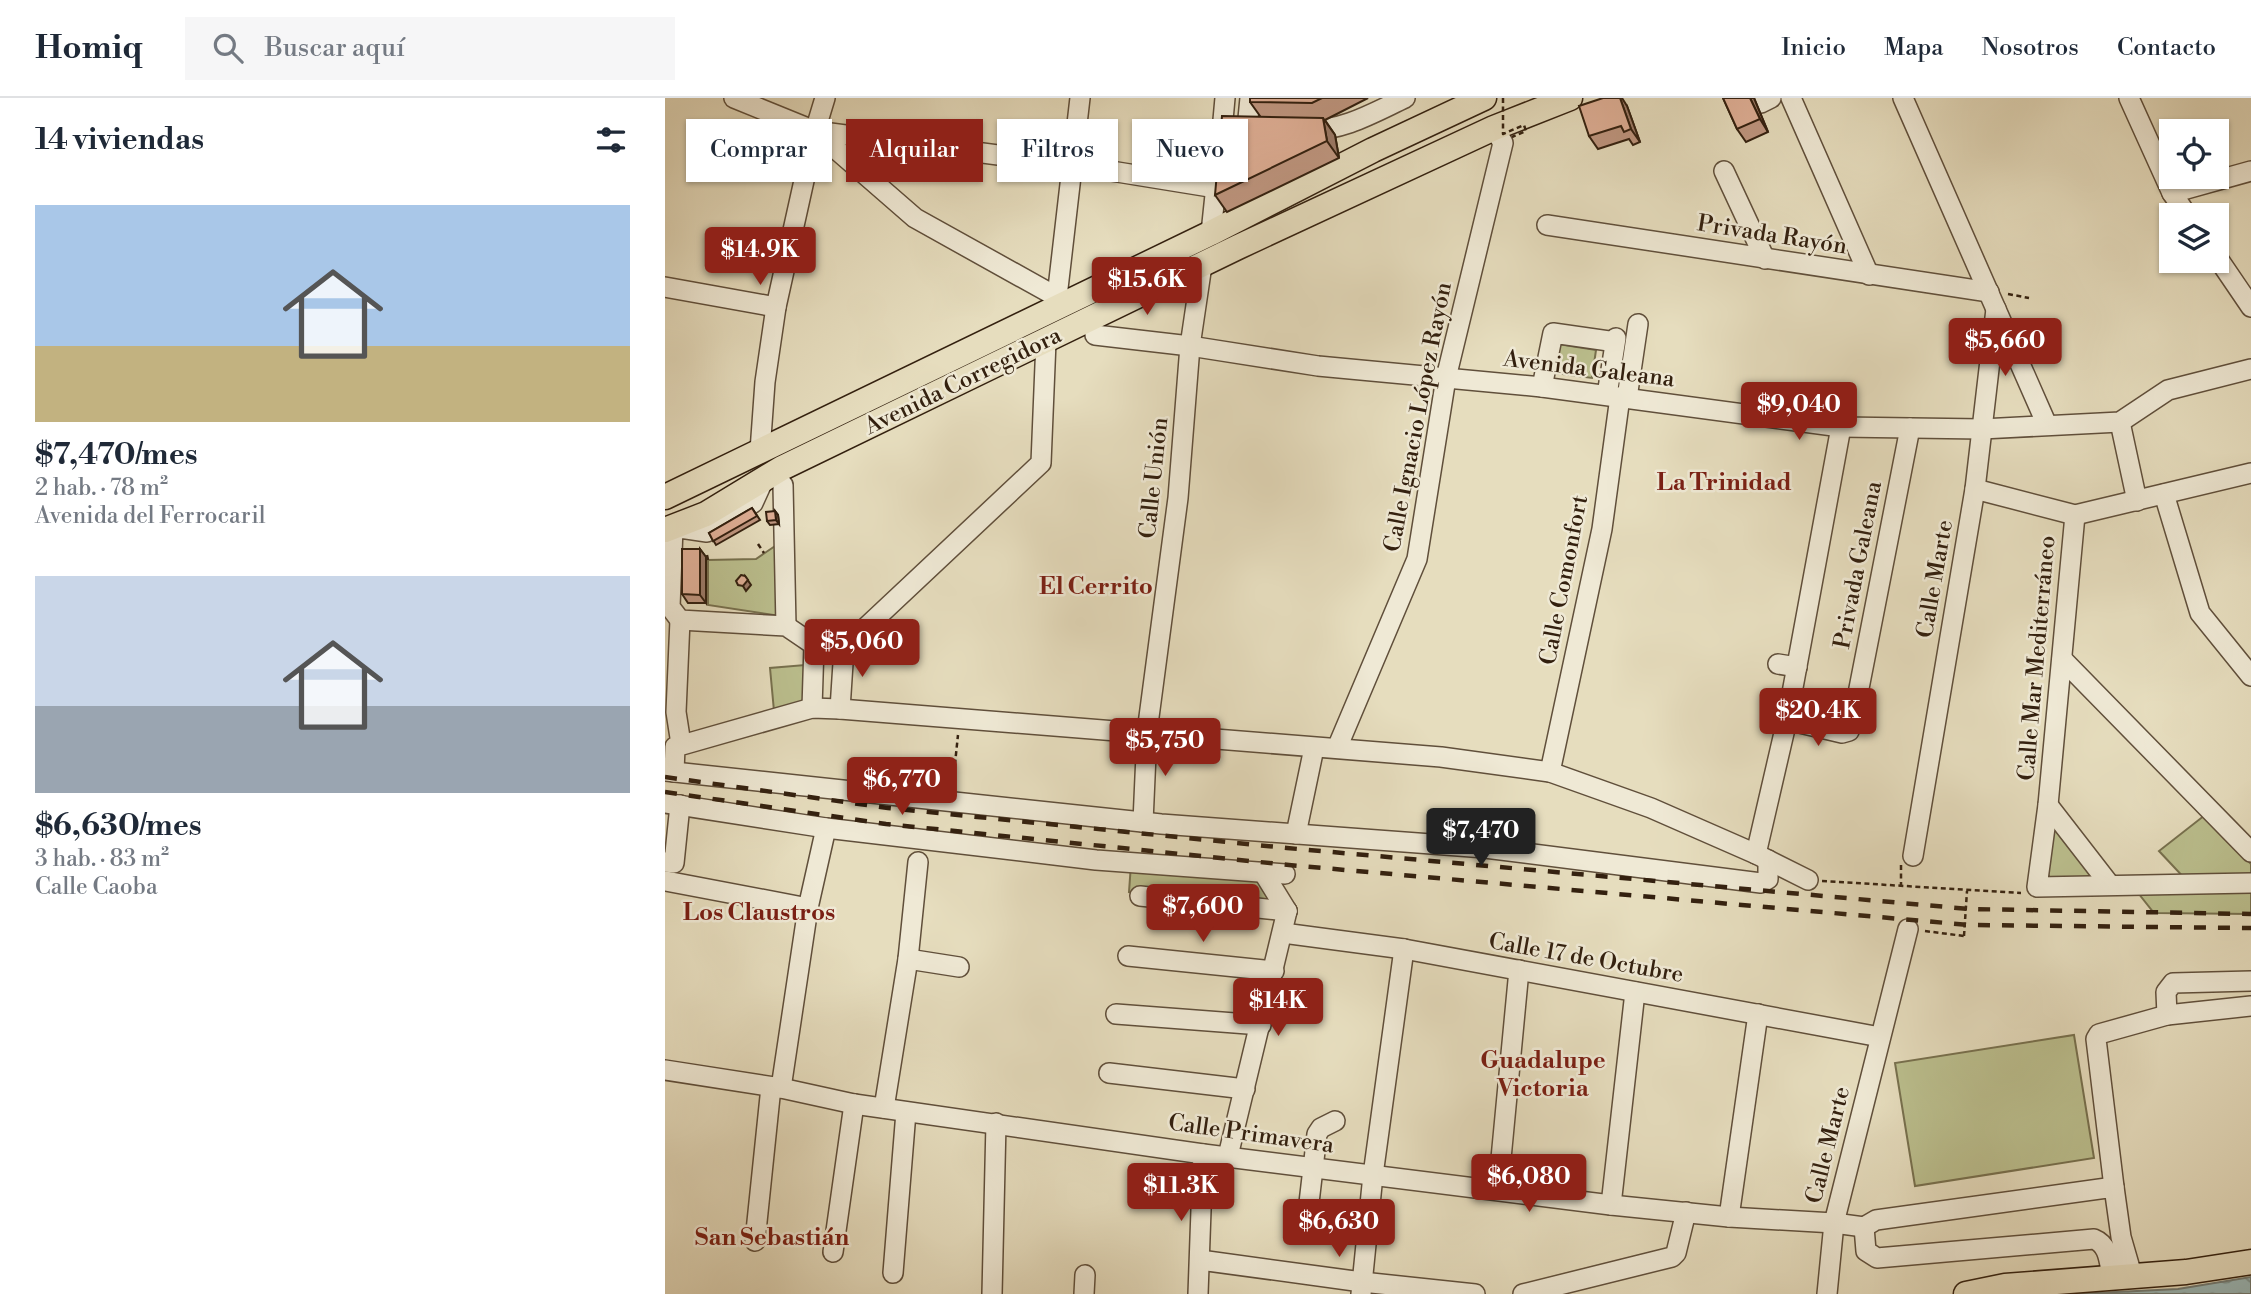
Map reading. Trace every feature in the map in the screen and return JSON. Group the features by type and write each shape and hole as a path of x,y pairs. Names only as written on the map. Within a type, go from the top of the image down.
{"main road":[{"name":"Avenida Corregidora","path":"665,497 1059,301 1212,233 1425,125 1447,106 1484,98"},
{"name":"Avenida Corregidora","path":"669,529 712,531 776,480 1046,341 1202,265 1503,132 1570,98"},
{"path":"695,482 692,494 695,505 712,531"},
{"path":"1966,1294 2005,1286 2186,1272 2251,1262"}],"street":[{"path":"734,98 785,119"},
{"path":"818,119 825,98"},
{"path":"1078,119 1080,98"},
{"path":"1223,119 1225,98"},
{"path":"1248,129 1255,129 1249,98"},
{"path":"1287,130 1324,131 1342,127 1405,98"},
{"path":"1759,98 1761,103 1771,98"},
{"path":"1791,98 1869,275"},
{"path":"1903,98 2047,425"},
{"path":"2129,98 2179,203"},
{"name":"Calle Ignacio López Rayón","path":"1337,748 1417,559 1446,378 1503,143 1503,132"},
{"path":"832,133 997,155"},
{"path":"832,147 915,218 1059,301 1072,182"},
{"path":"1118,172 1216,188"},
{"path":"1724,172 1765,259"},
{"path":"2172,193 2251,172"},
{"path":"760,451 765,382 776,307 803,182"},
{"path":"1212,233 1217,182"},
{"name":"Privada Rayón","path":"1548,225 1869,275 1992,300"},
{"name":"Calle Unión","path":"1143,822 1147,732 1178,498 1191,346 1202,265"},
{"path":"2229,272 2248,297"},
{"path":"665,287 776,307"},
{"name":"Calle Marte","path":"1907,863 1975,489 1992,300"},
{"path":"1618,397 1638,324"},
{"path":"1542,387 1553,333 1613,340 1618,397"},
{"name":"Avenida Galeana","path":"1095,335 1191,346 1318,366 1542,387 1841,427 1982,429"},
{"path":"840,709 844,648 1041,463 1046,341"},
{"path":"1982,429 2120,422 2168,390 2251,369"},
{"name":"Calle Comonfort","path":"1550,772 1602,529 1618,397"},
{"path":"2120,422 2137,501"},
{"path":"1808,880 1762,857 1651,808 1550,772 1441,757 960,717 812,708 681,744 675,747 669,771 1143,822 1485,848 1761,883 1767,879 1762,857 1787,720 1788,665 1841,427"},
{"name":"Privada Galeana","path":"1787,720 1842,733 1849,731 1852,724 1910,428"},
{"path":"1975,489 2075,515 2251,473"},
{"path":"776,480 786,626"},
{"path":"2164,494 2200,613 2251,676"},
{"path":"712,531 755,508"},
{"name":"Calle Mar Mediterráneo","path":"2037,887 2048,805 2075,515"},
{"path":"669,529 670,607 675,624 676,712 681,744"},
{"path":"675,624 786,626 814,645 844,648"},
{"path":"812,708 814,645"},
{"path":"2062,659 2251,852"},
{"path":"1296,834 1314,748"},
{"path":"666,868 674,863 672,803 826,828 1096,860 1285,874"},
{"name":"Calle Mar Mediterráneo","path":"2048,805 2110,885"},
{"path":"755,1241 776,1087 808,908 826,828"},
{"path":"884,1108 908,959 918,862"},
{"path":"666,868 808,908"},
{"path":"1228,1156 1287,911 1263,872"},
{"path":"2037,887 2251,883"},
{"path":"1140,896 1287,911"},
{"name":"Calle Marte","path":"1827,1294 1834,1223 1908,929"},
{"name":"Calle 17 de Octubre","path":"1283,933 1404,949 1880,1037"},
{"path":"1362,1288 1373,1175 1404,949"},
{"path":"1128,956 1274,971"},
{"path":"908,959 959,967"},
{"path":"1498,1190 1519,970"},
{"path":"2167,1015 2167,992 2173,983 2251,981"},
{"path":"1611,1205 1635,992"},
{"path":"2122,1275 2121,1237 2096,1039 2104,1031 2167,1015 2251,1006"},
{"path":"1116,1014 1261,1025"},
{"path":"1729,1217 1758,1014"},
{"name":"Calle Primavera","path":"665,1070 776,1087 854,1104 1203,1154 1611,1205 1864,1227"},
{"path":"1109,1073 1245,1089"},
{"path":"833,1252 854,1104"},
{"path":"893,1273 906,1112"},
{"path":"1307,1220 1317,1135 1321,1128 1335,1121"},
{"path":"992,1294 996,1123"},
{"path":"1198,1294 1203,1154"},
{"path":"2114,1187 1877,1220 1864,1227 1866,1251 1877,1258 2094,1239 2101,1242 2122,1275"},
{"path":"1523,1294 1672,1257 1676,1253 1686,1212"},
{"path":"1200,1260 1362,1288 1475,1294"}],"path":[{"path":"1503,98 1503,134 1524,125 1526,131 1503,132"},
{"path":"1992,300 2003,294 2029,298"},
{"path":"708,560 712,531"},
{"path":"758,544 764,553"},
{"path":"954,772 960,717"},
{"path":"1901,887 1907,863"},
{"path":"1808,880 2021,893 2037,887"},
{"path":"1931,932 1963,936 1967,891"}],"green space":[{"path":"1558,344 1596,350 1592,378 1554,373"},
{"path":"778,544 780,616 708,605 708,560 756,559"},
{"path":"805,665 809,708 774,711 770,668"},
{"path":"2050,808 2109,885 2039,887"},
{"path":"2205,815 2251,864 2251,914 2154,913 2131,884 2189,883 2159,851"},
{"path":"1131,864 1258,877 1279,907 1129,892"},
{"path":"2074,1035 2094,1158 1915,1186 1895,1063"}],"water":[{"path":"2251,1277 2251,1294 2075,1294 2178,1289"}],"building":[{"path":"1250,98 1322,98 1312,103 1250,102"},
{"path":"1603,98 1620,98 1631,129 1624,132 1621,126 1589,136 1579,106"},
{"path":"1723,98 1750,98 1760,119 1737,129"},
{"path":"1222,116 1323,118 1327,141 1248,179 1248,119 1222,119"},
{"path":"1216,182 1242,182 1215,195"},
{"path":"752,508 757,516 713,541 709,533"},
{"path":"775,511 776,520 767,521 766,512"},
{"path":"682,549 700,549 700,595 682,594"},
{"path":"741,575 748,580 743,586 736,581"}],"railway":[{"path":"665,777 888,808 1287,848 1969,909 2251,914"},
{"path":"665,792 886,824 1289,865 1969,925 2251,928"}],"district":[{"name":"La Trinidad","path":"1724,483"},
{"name":"El Cerrito","path":"1096,587"},
{"name":"Los Claustros","path":"759,913"},
{"name":"Guadalupe Victoria","path":"1543,1075"},
{"name":"San Sebastián","path":"772,1238"}]}
